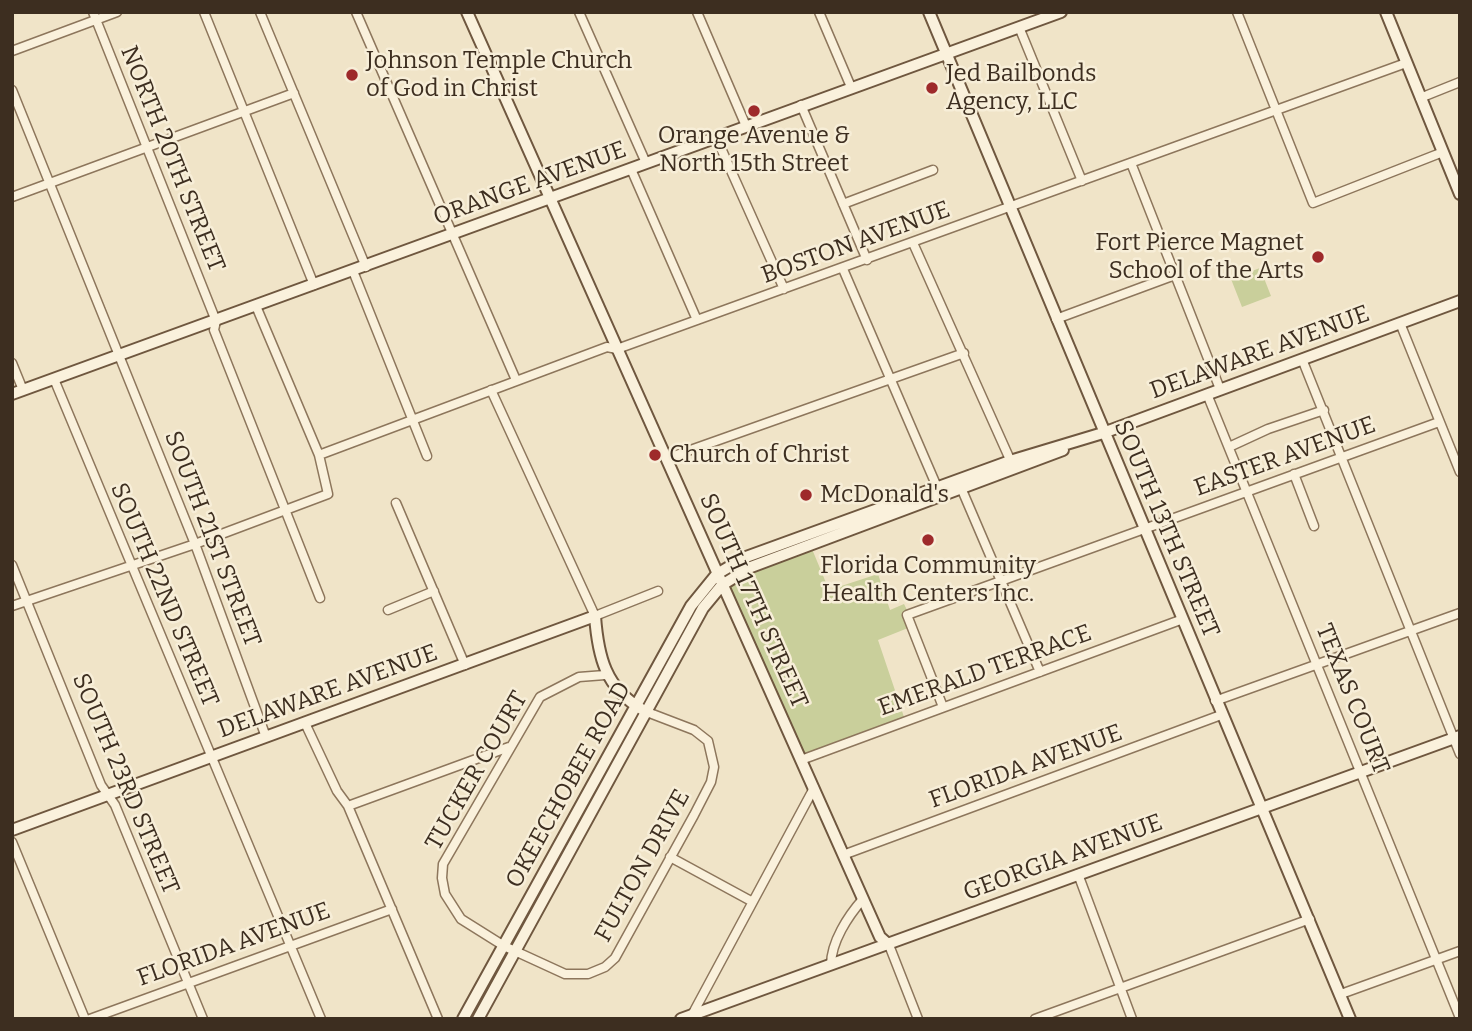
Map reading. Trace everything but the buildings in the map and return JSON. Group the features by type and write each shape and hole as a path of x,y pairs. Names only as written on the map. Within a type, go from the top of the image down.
{"street":[{"path":"12,51 94,16 117,12"},
{"path":"204,12 314,285"},
{"path":"260,12 366,267"},
{"path":"356,12 516,380"},
{"path":"579,12 646,163"},
{"path":"697,12 746,126"},
{"path":"819,12 851,87"},
{"name":"SOUTH 13TH STREET","path":"929,12 1350,1019"},
{"name":"ORANGE AVENUE","path":"18,392 1061,12"},
{"path":"1237,12 1313,203 1443,152"},
{"path":"1386,12 1459,191"},
{"name":"SOUTH 17TH STREET","path":"469,13 843,855 880,937 889,945 918,1019"},
{"name":"NORTH 20TH STREET","path":"94,16 216,321 214,330 320,598"},
{"path":"1019,27 1082,181"},
{"name":"BOSTON AVENUE","path":"319,454 607,347 617,349 843,269 1406,63"},
{"path":"1420,98 1460,82"},
{"name":"SOUTH 21ST STREET","path":"12,90 195,544 266,737"},
{"path":"12,197 147,150 294,93"},
{"path":"801,105 867,260"},
{"path":"716,136 784,289"},
{"path":"1131,163 1220,389"},
{"path":"631,169 697,320"},
{"path":"843,204 933,170"},
{"path":"913,243 1012,466"},
{"path":"843,269 937,487"},
{"path":"353,271 427,456"},
{"path":"1056,319 1175,275"},
{"name":"DELAWARE AVENUE","path":"717,574 746,557 937,487 1054,456 1074,443 1460,300"},
{"path":"12,606 195,544 328,494 319,454 256,306"},
{"path":"1400,323 1460,472"},
{"path":"668,458 964,353"},
{"path":"1302,359 1457,738 1460,754"},
{"path":"12,363 18,392"},
{"name":"SOUTH 22ND STREET","path":"54,379 321,1019"},
{"path":"491,390 595,616 597,649 605,675 642,710"},
{"name":"TEXAS COURT","path":"1207,394 1460,1018"},
{"path":"1229,447 1268,429 1324,410"},
{"name":"EASTER AVENUE","path":"943,707 907,615 1439,422"},
{"name":"DELAWARE AVENUE","path":"722,585 751,566 962,490 1012,466"},
{"path":"1294,474 1314,526"},
{"path":"962,490 1040,672"},
{"path":"396,503 465,665"},
{"name":"SOUTH 23RD STREET","path":"12,565 101,785 109,794 203,1019"},
{"name":"OKEECHOBEE ROAD","path":"478,1019 642,710 691,606 717,574"},
{"name":"OKEECHOBEE ROAD","path":"463,1019 642,710 704,608 722,585"},
{"path":"388,610 435,591"},
{"name":"DELAWARE AVENUE","path":"12,830 657,592"},
{"path":"1215,701 1460,613"},
{"name":"EMERALD TERRACE","path":"801,760 1183,619"},
{"name":"TUCKER COURT","path":"504,946 461,919 445,894 443,864 540,697 579,677 605,675"},
{"name":"FULTON DRIVE","path":"504,946 565,974 588,974 605,967 615,958 711,782 715,766 708,741 694,730 642,710"},
{"name":"FLORIDA AVENUE","path":"843,855 1221,715"},
{"path":"305,723 337,791 348,806 438,1019"},
{"name":"GEORGIA AVENUE","path":"687,1017 1457,738"},
{"path":"348,806 509,747"},
{"path":"687,1017 814,788"},
{"path":"12,842 87,1019"},
{"path":"670,857 751,901"},
{"path":"1078,874 1132,1019"},
{"path":"831,965 831,952 852,911 863,899"},
{"name":"FLORIDA AVENUE","path":"87,1019 392,909"},
{"path":"1035,1019 1310,919"},
{"path":"1341,994 1460,951"}],"green space":[{"path":"1260,268 1271,296 1242,307 1231,279"},
{"path":"812,549 829,590 878,574 890,610 904,604 907,610 902,613 908,628 878,640 904,717 802,755 728,584 739,577"}],"place":[{"name":"Johnson Temple Church of God in Christ","path":"352,75"},
{"name":"Jed Bailbonds Agency, LLC","path":"932,88"},
{"name":"Orange Avenue & North 15th Street","path":"754,111"},
{"name":"Fort Pierce Magnet School of the Arts","path":"1318,257"},
{"name":"Church of Christ","path":"655,455"},
{"name":"McDonald's","path":"806,495"},
{"name":"Florida Community Health Centers Inc.","path":"928,540"}]}
